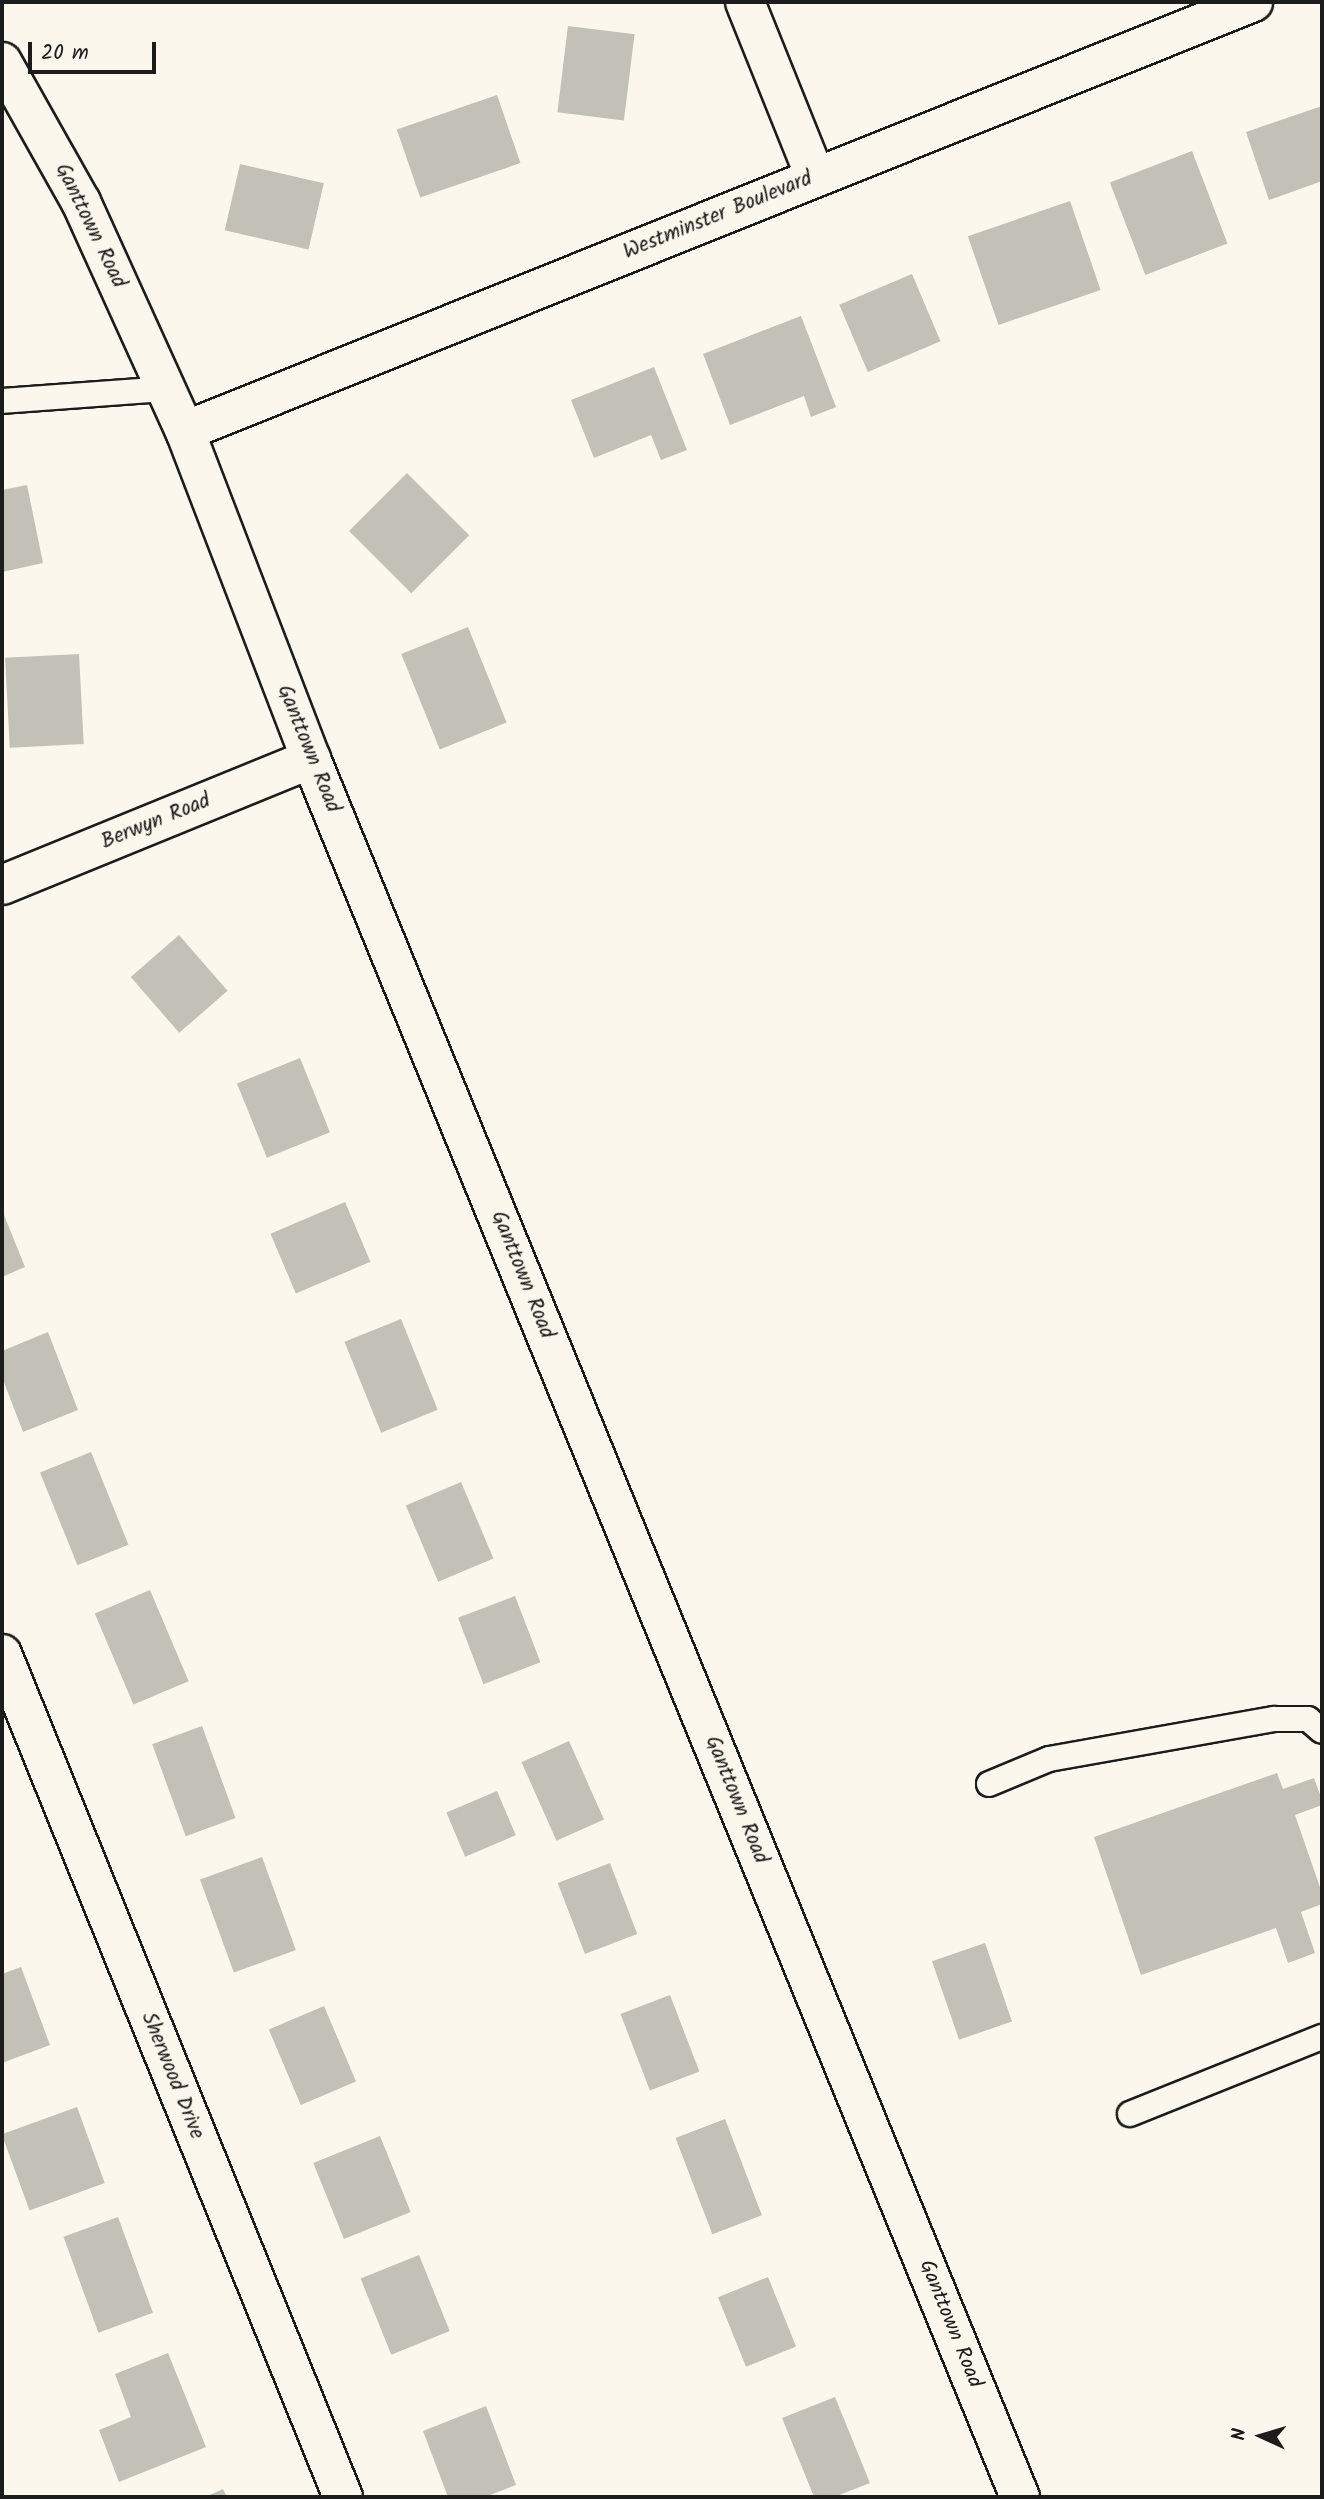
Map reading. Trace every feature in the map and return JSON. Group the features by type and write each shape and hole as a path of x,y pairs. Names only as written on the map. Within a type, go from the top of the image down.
{"street":[{"path":"745,2 815,176"},
{"name":"Westminster Boulevard","path":"185,431 1253,2"},
{"name":"Ganttown Road","path":"2,62 80,202 185,431 311,759 1020,2497"},
{"name":"Berwyn Road","path":"2,885 311,759"},
{"name":"Sherwood Drive","path":"2,1654 343,2497"}],"lane":[{"path":"2,401 166,389"},
{"path":"989,1784 1049,1759 1274,1719 1308,1719 1322,1731"},
{"path":"1130,2114 1322,2037"}],"building":[{"path":"568,26 635,34 624,121 557,112"},
{"path":"497,95 520,163 420,198 397,130"},
{"path":"1322,106 1322,181 1269,200 1246,132"},
{"path":"1192,151 1227,243 1145,275 1110,183"},
{"path":"240,164 324,183 308,250 225,230"},
{"path":"1070,201 1101,290 998,325 968,236"},
{"path":"912,274 941,341 868,372 839,305"},
{"path":"801,316 836,407 811,417 804,396 730,425 703,354"},
{"path":"654,367 687,450 661,460 651,435 594,458 571,400"},
{"path":"407,473 469,535 411,593 349,531"},
{"path":"27,485 43,563 2,572 2,490"},
{"path":"468,627 507,722 440,749 401,654"},
{"path":"79,654 84,744 10,748 5,658"},
{"path":"179,935 228,991 179,1033 131,977"},
{"path":"300,1058 330,1132 267,1158 237,1083"},
{"path":"345,1202 370,1262 296,1293 270,1234"},
{"path":"2,1210 25,1267 2,1277"},
{"path":"401,1319 438,1410 381,1433 344,1342"},
{"path":"48,1332 78,1410 23,1432 2,1377 2,1351"},
{"path":"91,1452 128,1545 77,1565 40,1473"},
{"path":"461,1482 493,1558 438,1582 406,1505"},
{"path":"150,1590 189,1681 133,1705 95,1613"},
{"path":"515,1596 540,1662 483,1684 458,1618"},
{"path":"202,1726 236,1818 186,1836 152,1744"},
{"path":"569,1741 604,1820 556,1841 521,1762"},
{"path":"1277,1773 1283,1789 1314,1778 1322,1800 1322,1805 1295,1815 1322,1893 1322,1904 1301,1912 1315,1953 1288,1963 1276,1928 1141,1975 1094,1837"},
{"path":"497,1791 516,1835 465,1857 446,1812"},
{"path":"262,1857 296,1950 234,1973 200,1880"},
{"path":"610,1863 637,1934 585,1954 558,1883"},
{"path":"985,1943 1012,2021 959,2040 932,1961"},
{"path":"21,1967 50,2045 2,2063 2,1974"},
{"path":"670,1995 699,2072 650,2091 621,2014"},
{"path":"324,2006 356,2081 301,2105 269,2029"},
{"path":"77,2107 105,2183 30,2210 2,2134"},
{"path":"725,2119 762,2215 712,2234 676,2138"},
{"path":"380,2136 411,2212 344,2239 313,2163"},
{"path":"118,2217 153,2313 98,2333 63,2237"},
{"path":"419,2255 450,2331 391,2355 361,2279"},
{"path":"768,2277 796,2347 746,2367 718,2297"},
{"path":"168,2353 206,2447 119,2482 99,2430 131,2417 115,2374"},
{"path":"835,2397 870,2483 834,2497 814,2497 782,2418"},
{"path":"486,2406 516,2485 485,2497 448,2497 423,2431"},
{"path":"223,2489 227,2497 205,2497"}]}
